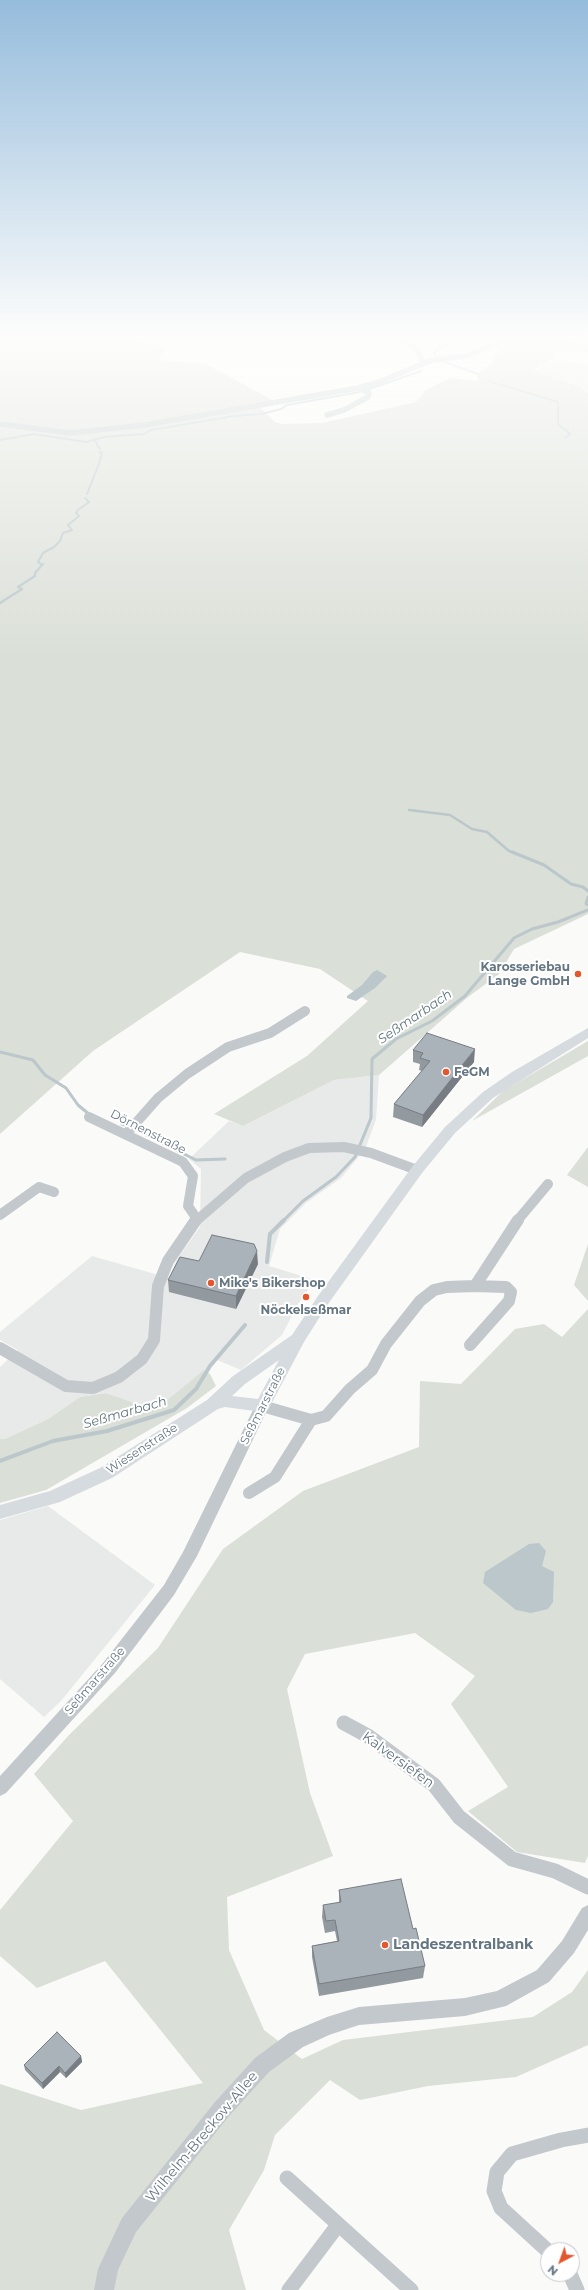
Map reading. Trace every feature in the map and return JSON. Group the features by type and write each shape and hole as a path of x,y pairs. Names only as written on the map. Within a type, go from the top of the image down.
{"main road":[{"name":"Seßmarstraße","path":"262,1406 298,1339 356,1252 450,1130 488,1095 557,1050 588,1032"},
{"path":"213,1404 239,1380 298,1339"},
{"name":"Wiesenstraße","path":"0,1512 54,1496 106,1473 213,1404 225,1401 262,1406"}],"street":[{"path":"127,1134 158,1098 187,1074 228,1047 270,1033 305,1011"},
{"name":"Dörnenstraße","path":"89,1116 183,1162 194,1176 188,1206 197,1219"},
{"path":"0,1348 66,1386 93,1388 119,1377 142,1359 154,1340 158,1286 168,1261 197,1219 246,1178 285,1157 310,1148 344,1147 371,1153 418,1170"},
{"path":"475,1286 516,1221 548,1184"},
{"path":"0,1215 39,1187 54,1192"},
{"path":"262,1406 311,1420 326,1416 350,1389 372,1370 386,1344 420,1300 434,1290 447,1287 506,1287 511,1292 509,1301 470,1345"},
{"name":"Seßmarstraße","path":"0,1788 109,1668 169,1590 189,1556 262,1406"},
{"path":"249,1493 276,1477 311,1420"},
{"name":"Kalversiefen","path":"344,1723 368,1736 434,1785 459,1817 512,1859 555,1871 588,1887"},
{"name":"Wilhelm-Breckow-Allee","path":"104,2290 108,2269 129,2225 222,2109 262,2064 296,2040 328,2026 360,2016 465,2007 500,2000 543,1976 568,1947 588,1914"},
{"path":"540,2244 501,2208 494,2191 497,2172 512,2154 561,2140 588,2135"},
{"path":"287,2178 412,2290"},
{"path":"289,2290 338,2225"}],"shaded area":[{"path":"0,446 588,446 588,914 514,949 499,974 468,997 379,1075 334,1080 243,1126 214,1114 307,1056 368,1001 320,969 240,952 93,1051 0,1134"},
{"path":"377,970 387,976 375,988 356,1001 347,998 347,996 362,985 373,972"},
{"path":"588,1041 588,1056 472,1121 503,1091"},
{"path":"379,1075 376,1120 365,1149 341,1178 306,1203 280,1229 269,1266 315,1280 298,1304 282,1335 241,1370 217,1360 155,1410 106,1393 80,1397 48,1419 5,1439 0,1439 0,1367 18,1350 0,1340 0,1332 92,1256 169,1278 177,1259 200,1227 201,1169 189,1159 229,1121 243,1126 334,1080"},
{"path":"588,1147 588,1187 567,1175"},
{"path":"588,1244 588,1301 574,1285"},
{"path":"588,1309 588,1856 585,1863 517,1852 468,1811 508,1787 451,1704 475,1676 415,1633 305,1654 287,1689 310,1793 333,1856 227,1897 229,1950 264,2030 302,2059 343,2040 533,2017 572,1992 588,1970 588,2045 516,2077 428,2086 360,2100 330,2080 275,2135 264,2170 229,2230 246,2290 0,2290 0,2084 81,2110 203,2083 105,1961 37,1988 0,1956 0,1910 73,1821 34,1774 69,1735 158,1648 223,1549 303,1491 419,1447 420,1381 461,1384 515,1329 544,1324 562,1337"},
{"path":"204,1370 210,1374 216,1386 187,1408 46,1490 0,1503 0,1439 5,1439 48,1419 80,1397 106,1393 155,1410"},
{"path":"48,1506 155,1585 61,1701 44,1717 0,1679 0,1520"},
{"path":"539,1543 546,1551 542,1566 554,1572 553,1602 548,1609 531,1613 516,1610 483,1583 485,1572 529,1544"}],"building":[{"path":"427,1033 475,1049 423,1115 394,1104 430,1061 420,1058 423,1053 413,1050"},
{"name":"Mike's Bikershop","path":"212,1235 254,1244 257,1251 236,1296 168,1280 180,1257 199,1261"},
{"name":"Landeszentralbank","path":"401,1879 413,1929 416,1928 425,1966 319,1984 312,1946 339,1941 335,1920 326,1921 323,1905 341,1902 339,1890"},
{"path":"57,2032 81,2056 65,2073 59,2066 42,2083 24,2065"}],"waterway":[{"path":"87,494 99,464 102,453 99,452"},
{"path":"42,565 38,562 43,553 54,547 60,541 63,533 72,530 68,525 79,516 76,513 78,510 89,502 85,498"},
{"path":"0,603 22,589 18,587 35,576 35,573 43,564"},
{"path":"409,810 450,815 472,829 487,832 512,852"},
{"path":"512,852 544,865 571,884 583,887 588,891"},
{"path":"588,897 586,904 588,905"},
{"name":"Seßmarbach","path":"267,1262 270,1234 303,1201 336,1177 355,1157 371,1118 372,1059 396,1039 432,1021 465,996 514,938 532,929 558,922 588,910"},
{"path":"0,1052 33,1060 45,1075 66,1088 78,1105 90,1115"},
{"path":"122,1124 128,1126"},
{"path":"144,1134 196,1160 225,1159"},
{"name":"Seßmarbach","path":"0,1461 53,1441 107,1431 174,1410 196,1389 210,1366 245,1325"}],"place":[{"name":"Karosseriebau Lange GmbH","path":"578,974"},
{"name":"FeGM","path":"446,1072"},
{"name":"Mike's Bikershop","path":"211,1283"},
{"name":"Nöckelseßmar","path":"306,1297"},
{"name":"Landeszentralbank","path":"385,1945"}]}
